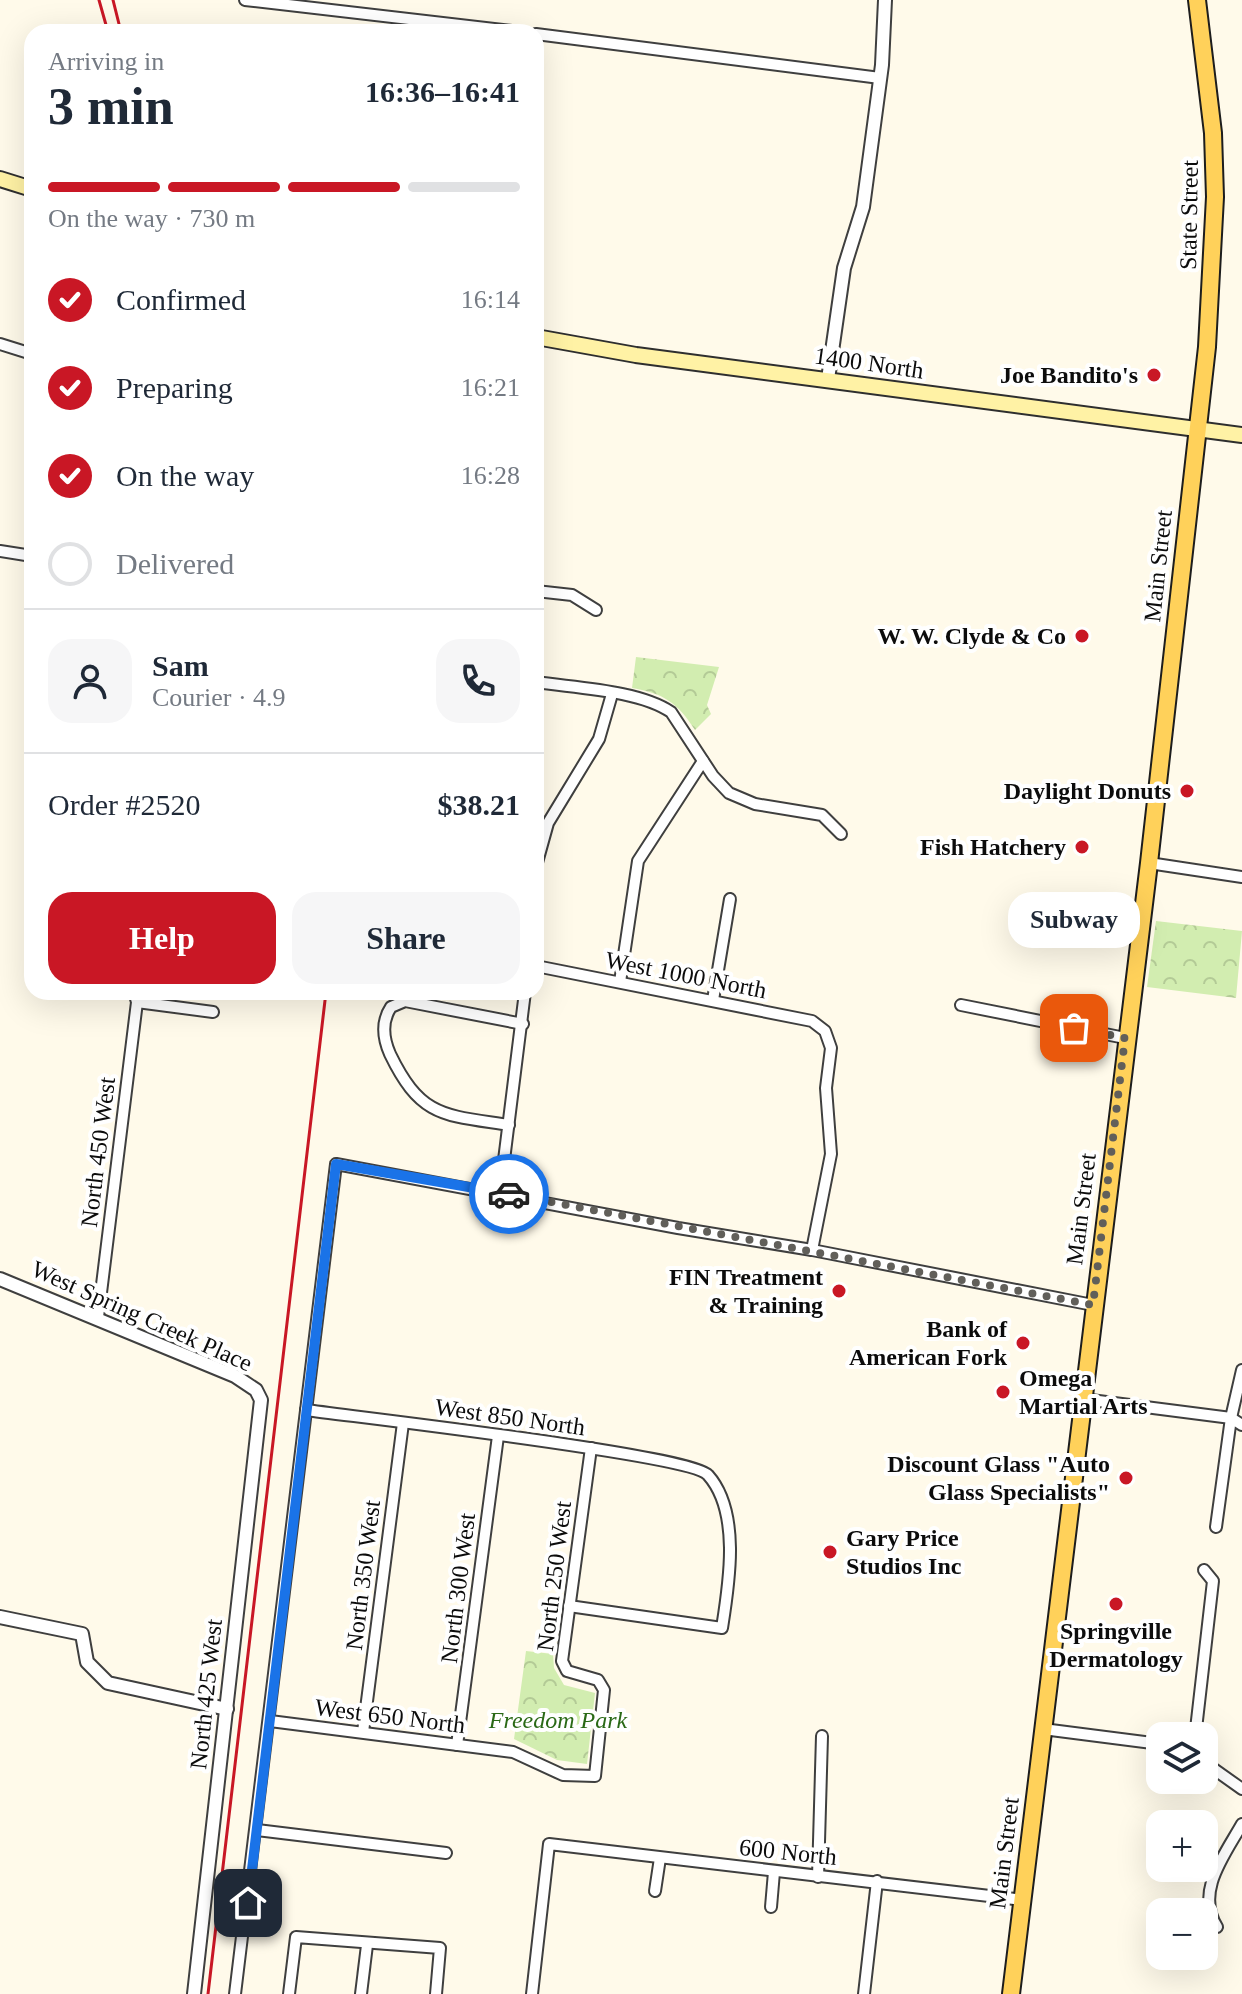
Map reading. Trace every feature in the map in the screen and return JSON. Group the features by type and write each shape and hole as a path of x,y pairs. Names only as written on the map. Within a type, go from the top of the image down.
{"main road":[{"name":"State Street","path":"1197,0 1213,133 1215,197 1209,321 1197,430"},
{"path":"0,179 24,186"},
{"name":"1400 North","path":"544,338 1242,435"},
{"name":"Main Street","path":"1011,1994 1125,1038 1149,863 1197,430"}],"street":[{"path":"245,0 450,24"},
{"path":"828,379 844,268 863,207 880,78 885,0"},
{"path":"544,35 880,78"},
{"path":"0,344 24,352"},
{"path":"0,551 24,555"},
{"path":"544,592 572,595 596,610"},
{"path":"544,683 653,702 671,712 703,761 729,793 755,804 822,815 841,834"},
{"path":"544,837 548,823 599,739 612,694"},
{"path":"620,982 638,861 703,761"},
{"path":"1149,863 1242,877"},
{"path":"713,1000 730,899"},
{"name":"West 1000 North","path":"544,968 812,1021 825,1031 831,1048 826,1088 831,1145 812,1250"},
{"name":"North 450 West","path":"98,1317 135,1000"},
{"path":"151,1000 213,1012"},
{"path":"500,1192 524,1000"},
{"path":"509,1125 441,1113 418,1099 406,1086 385,1037 385,1018 394,1004 405,1001 523,1024"},
{"path":"961,1005 1125,1038"},
{"path":"235,1994 336,1164 812,1250 1093,1305"},
{"name":"West Spring Creek Place","path":"0,1279 235,1376 256,1390 261,1400"},
{"path":"1216,1527 1231,1418 1242,1370"},
{"path":"1083,1399 1231,1418 1242,1425"},
{"name":"North 425 West","path":"194,1994 261,1400"},
{"name":"West 850 North","path":"306,1410 591,1448 685,1464 707,1473 720,1493 731,1554 722,1628 569,1606"},
{"name":"North 350 West","path":"363,1732 403,1423"},
{"name":"North 300 West","path":"457,1745 498,1436"},
{"name":"North 250 West","path":"591,1448 563,1667 572,1675 598,1680 606,1697 595,1776"},
{"path":"1197,1722 1213,1581 1204,1570"},
{"path":"0,1617 82,1634 87,1662 108,1683 227,1709"},
{"name":"West 650 North","path":"270,1721 513,1752 563,1775 595,1776"},
{"path":"1043,1729 1146,1742"},
{"path":"818,1877 822,1736"},
{"path":"1218,1772 1242,1789"},
{"path":"1208,1898 1212,1879 1242,1824"},
{"path":"257,1830 446,1853"},
{"name":"600 North","path":"532,1994 549,1844 1023,1900"},
{"path":"655,1891 660,1858"},
{"path":"771,1907 774,1872"},
{"path":"864,1994 877,1881"},
{"path":"289,1994 296,1937 367,1945 440,1948 436,1994"},
{"path":"361,1994 367,1945"}],"green space":[{"path":"636,657 719,667 707,705 711,714 695,730 669,701 632,688"},
{"path":"1156,921 1242,931 1236,998 1147,987"},
{"name":"Freedom Park","path":"526,1651 553,1654 554,1668 564,1685 595,1693 587,1764 557,1760 514,1739"}],"railway":[{"path":"99,0 106,24"},
{"path":"113,0 119,24"},
{"path":"208,1994 325,1000"}],"way so far":[{"path":"509,1194 1093,1305 1125,1038 1074,1028"}],"place":[{"name":"Joe Bandito's","path":"1154,375"},
{"name":"W. W. Clyde & Co","path":"1082,636"},
{"name":"Daylight Donuts","path":"1187,791"},
{"name":"Fish Hatchery","path":"1082,847"},
{"name":"Subway","path":"1074,1028"},
{"name":"FIN Treatment & Training","path":"839,1291"},
{"name":"Bank of American Fork","path":"1023,1343"},
{"name":"Omega Martial Arts","path":"1003,1392"},
{"name":"Discount Glass \"Auto Glass Specialists\"","path":"1126,1478"},
{"name":"Gary Price Studios Inc","path":"830,1552"},
{"name":"Springville Dermatology","path":"1116,1604"}],"route":[{"path":"248,1903 336,1164 509,1194"}]}
